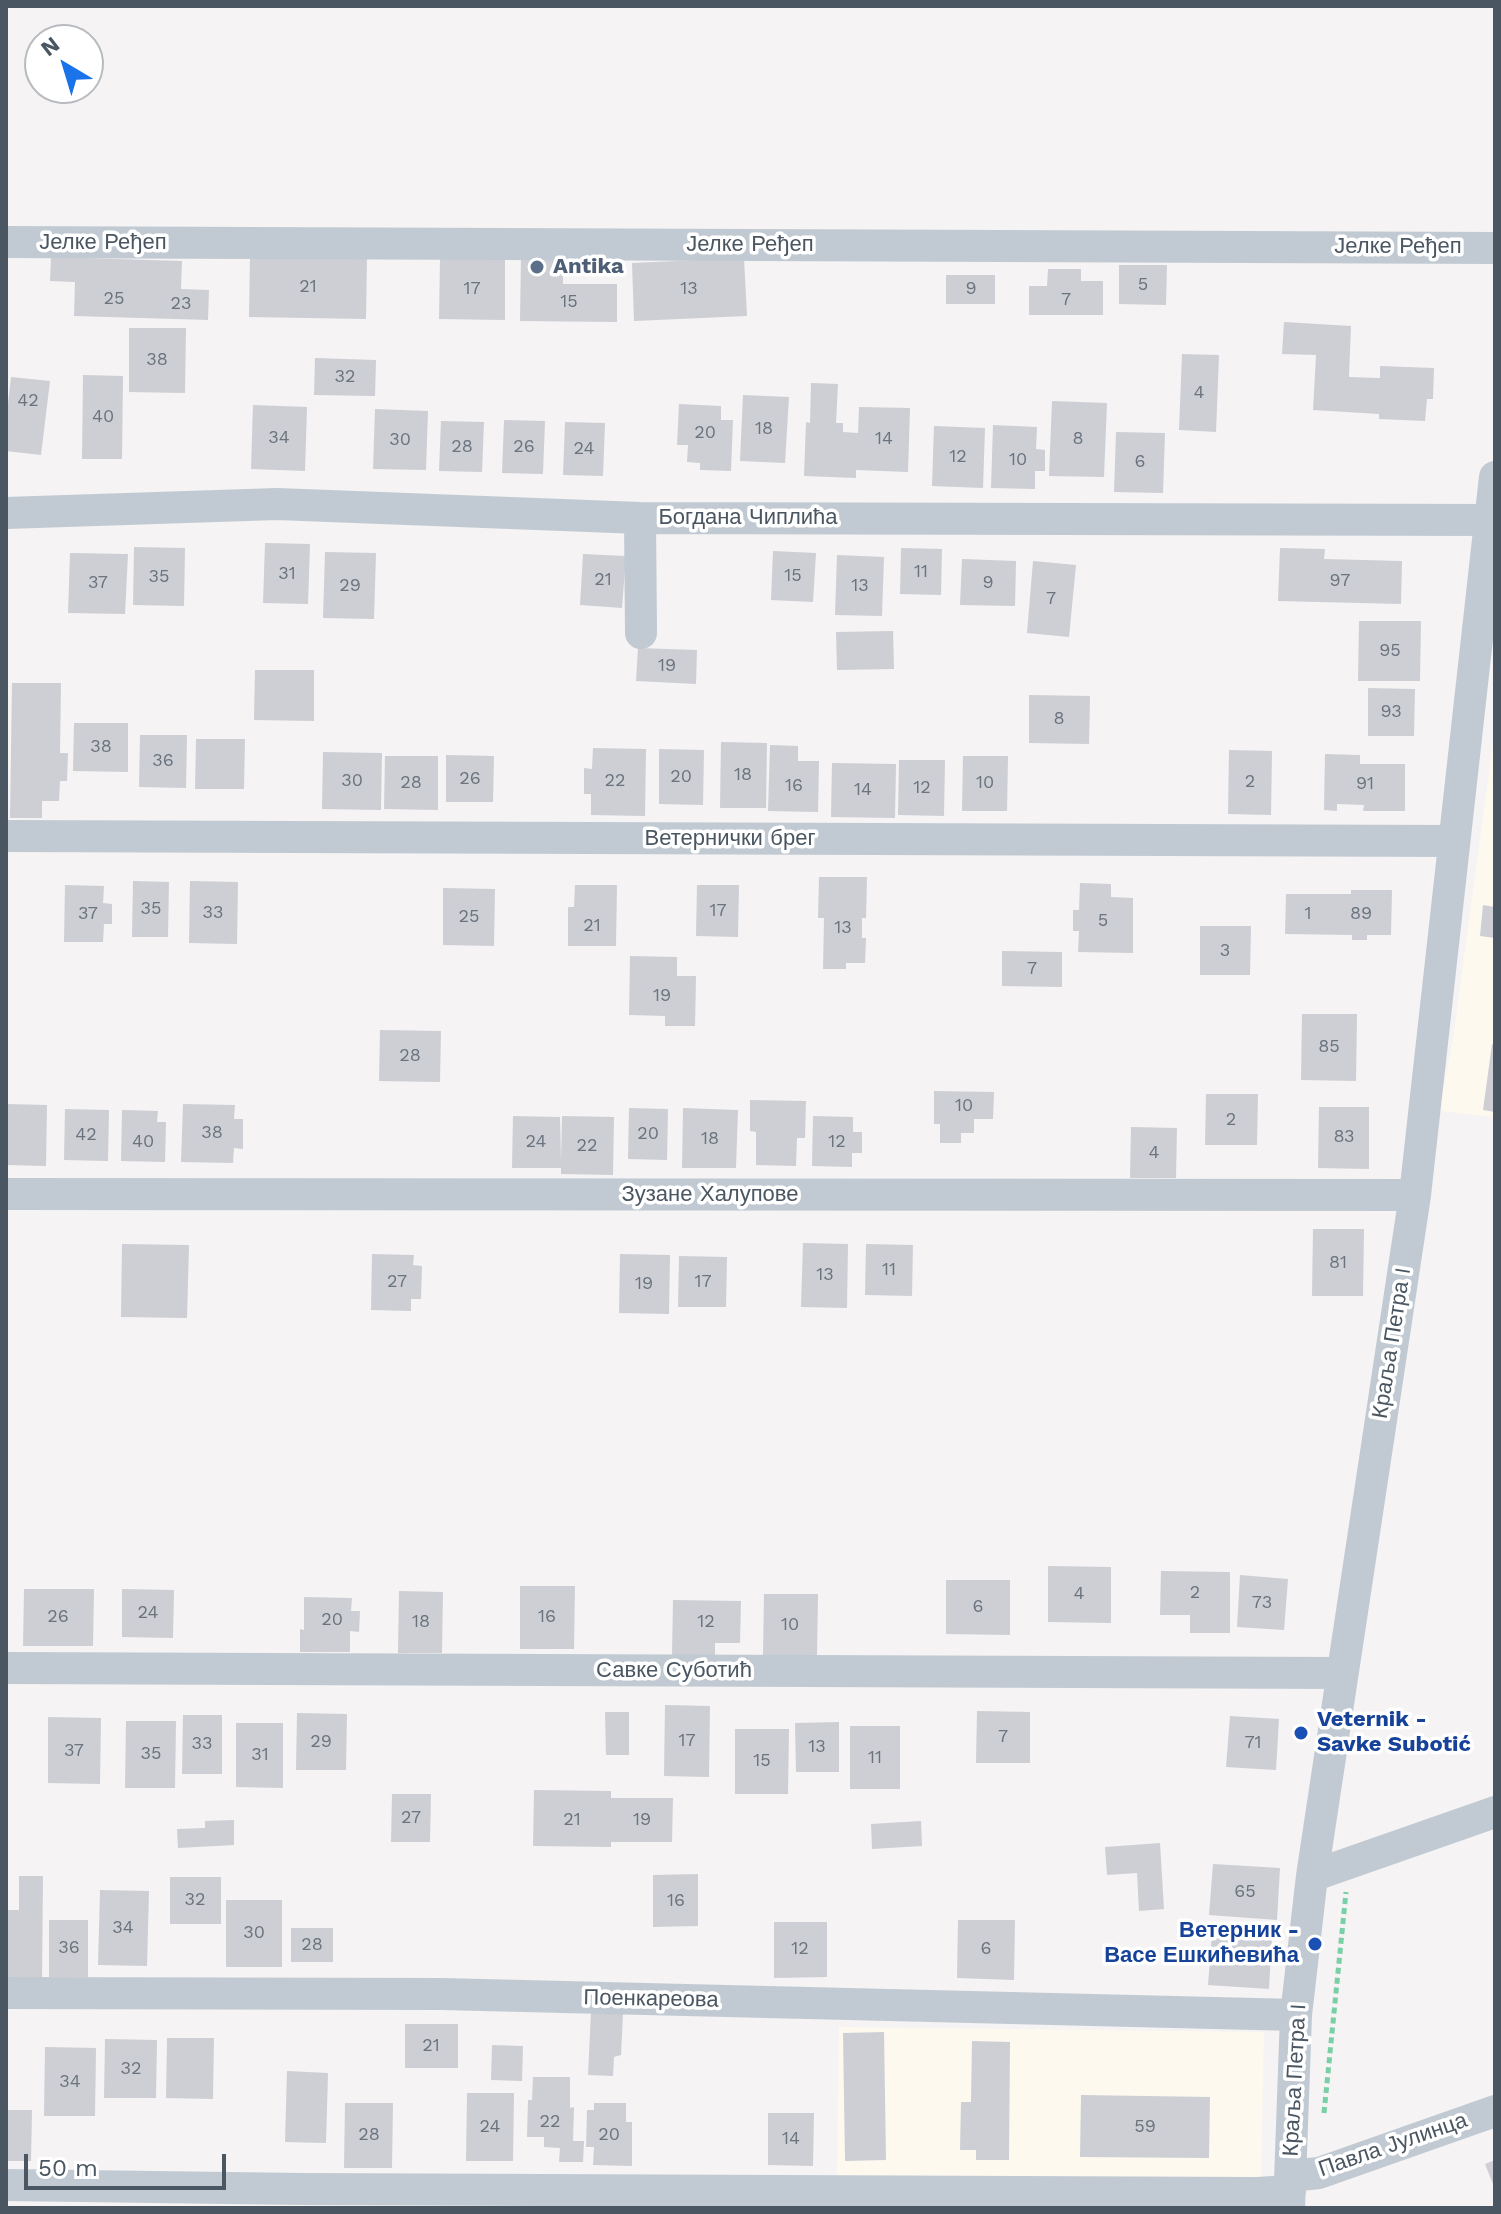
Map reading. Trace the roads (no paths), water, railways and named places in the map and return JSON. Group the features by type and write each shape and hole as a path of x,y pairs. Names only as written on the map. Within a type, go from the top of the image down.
{"street":[{"name":"Јелке Ређеп","path":"6,242 1495,248"},
{"name":"Краља Петра I","path":"1290,2192 1296,2015 1312,1876 1415,1195 1495,477"},
{"name":"Богдана Чиплића","path":"6,513 277,504 640,518 1491,520"},
{"path":"640,518 641,633"},
{"name":"Ветернички брег","path":"6,836 1454,841"},
{"name":"Зузане Халупове","path":"6,1194 1415,1195"},
{"name":"Савке Суботић","path":"6,1668 1341,1673"},
{"path":"1312,1876 1495,1812"},
{"name":"Поенкареова","path":"6,1993 442,1994 1296,2015"},
{"name":"Павла Јулинца","path":"6,2185 1290,2192 1319,2173 1495,2111"}],"place":[{"name":"Antika","path":"537,267"},
{"name":"Veternik - Savke Subotić","path":"1301,1733"},
{"name":"Ветерник - Васе Ешкићевића","path":"1315,1944"}]}
